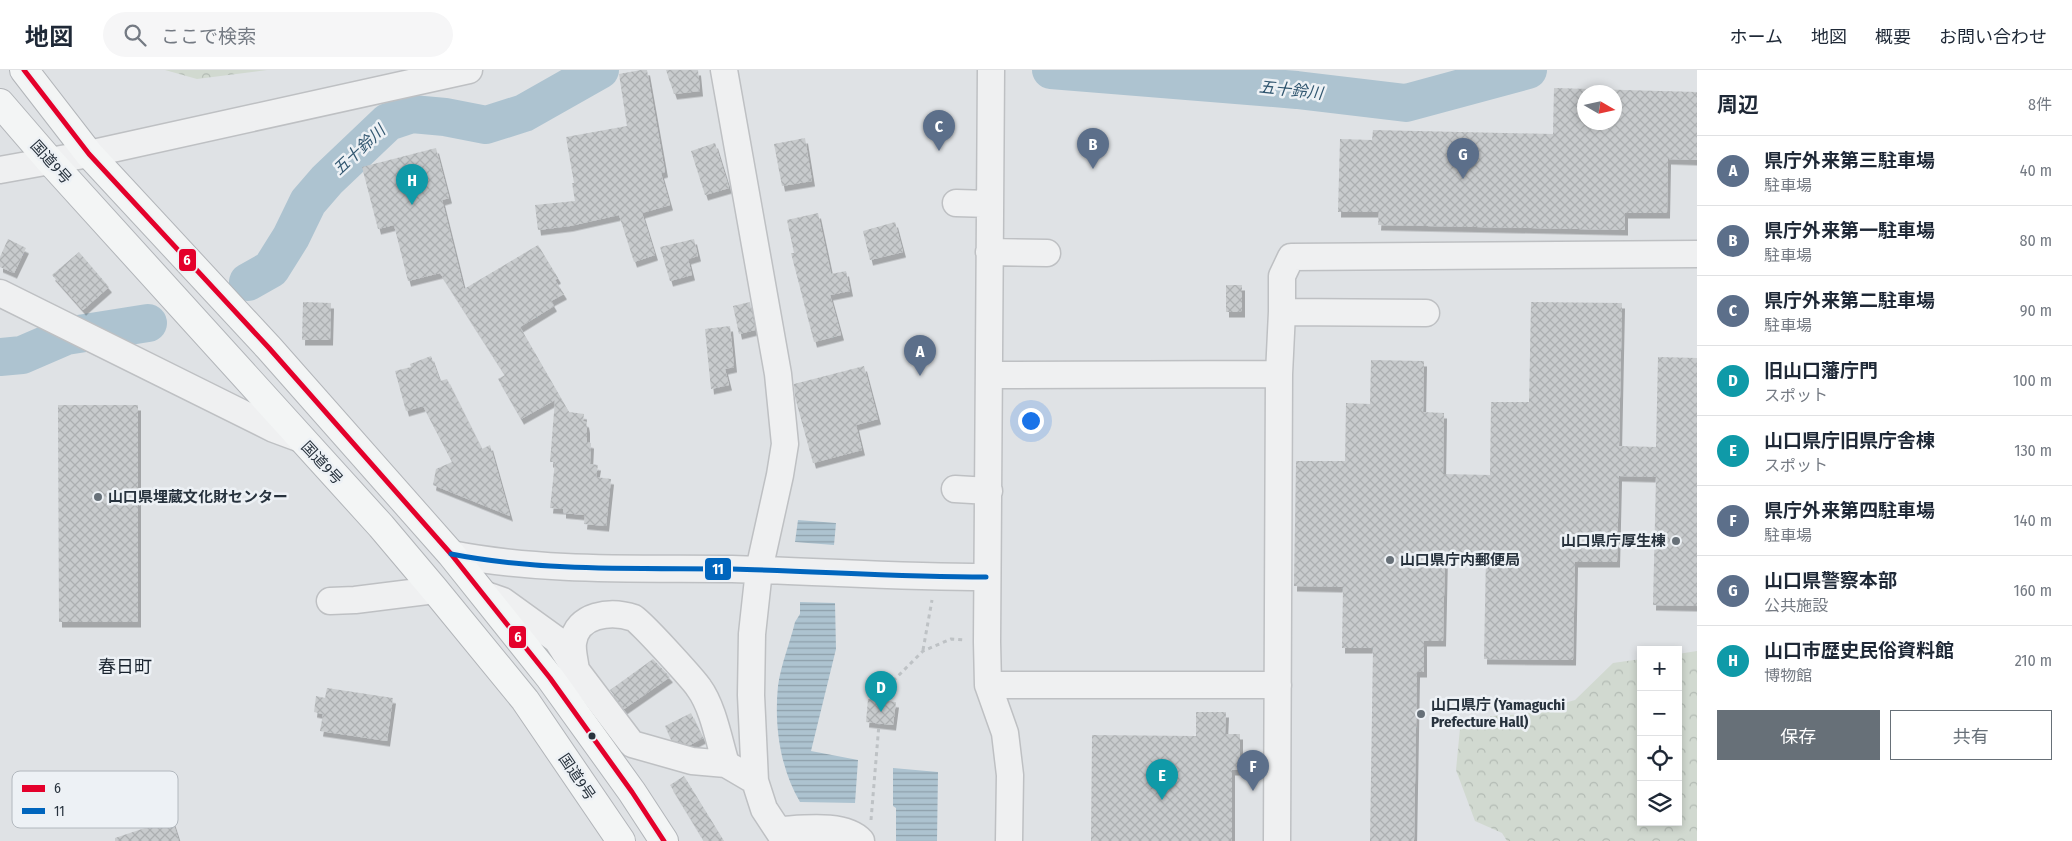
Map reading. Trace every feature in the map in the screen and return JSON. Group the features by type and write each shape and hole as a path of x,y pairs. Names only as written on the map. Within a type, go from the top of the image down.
{"highway":[{"path":"24,70 89,154 269,348 451,554 550,678 632,792 664,841"},
{"name":"国道9号","path":"0,103 50,161 381,526 435,590 525,700 621,841"}],"street":[{"path":"0,170 89,154 469,70"},
{"path":"724,70 778,374 785,444 759,570 752,634 751,686 755,782 764,810 782,835 829,829 866,834"},
{"path":"991,70 989,491 986,577 988,685 1005,733 1010,775 1009,841"},
{"path":"956,202 990,204"},
{"path":"989,252 1046,253"},
{"path":"1277,841 1282,276 1291,257 1697,254"},
{"path":"0,293 274,429 301,439"},
{"path":"1282,312 1426,313"},
{"path":"989,375 1280,374"},
{"path":"955,488 989,491"},
{"path":"451,554 491,562 540,566 986,577"},
{"path":"330,601 355,600 435,590"},
{"path":"483,594 503,602 557,640 576,670 632,744 692,761 726,764 755,782"},
{"path":"576,670 572,643 579,626 591,618 604,614 635,619 700,689 711,714 726,764"},
{"path":"988,685 1278,686"}],"path":[{"path":"923,651 936,577"},
{"path":"882,701 884,690 923,651 951,639 987,642"},
{"path":"866,834 879,724"}],"green space":[{"path":"165,70 267,70 197,79"},
{"path":"1697,651 1697,841 1507,841 1502,833 1475,821 1456,770 1461,718 1526,714 1575,700 1613,663 1637,660 1637,826 1682,826 1682,653"}],"water":[{"path":"798,520 836,523 834,545 795,542"},
{"path":"800,602 835,603 836,649 811,751 858,760 855,803 800,802 783,761 777,716 778,686 795,622 800,614"},
{"path":"893,768 938,772 937,841 896,841 896,808 893,806"}],"building":[{"path":"647,70 665,172 661,173 670,205 642,213 655,255 634,262 619,215 570,226 538,230 535,205 575,201 572,183 574,183 566,137 627,126 619,74"},
{"path":"666,70 698,70 700,91 674,94"},
{"path":"1554,88 1577,89 1577,130 1622,130 1622,90 1697,92 1697,160 1668,159 1667,213 1625,213 1625,230 1378,225 1379,212 1338,212 1340,139 1372,140 1373,130 1553,134"},
{"path":"805,138 812,181 782,186 774,144"},
{"path":"715,143 729,188 705,195 691,151"},
{"path":"436,148 449,198 442,200 464,289 538,245 558,278 555,280 564,294 551,301 554,306 520,327 569,412 584,414 583,421 586,422 587,442 591,443 590,464 598,465 596,477 611,479 606,526 584,524 585,515 563,513 563,509 550,508 555,462 550,462 555,400 521,419 498,379 505,375 440,273 408,281 394,225 378,229 362,167"},
{"path":"818,213 831,274 846,271 850,291 830,295 841,335 814,342 791,253 794,253 787,220"},
{"path":"895,222 903,252 870,260 863,231"},
{"path":"8,239 26,248 14,273 0,267 0,257"},
{"path":"694,239 698,256 688,259 692,275 670,281 660,247"},
{"path":"79,252 109,287 83,310 52,275"},
{"path":"1226,285 1242,285 1242,312 1226,312"},
{"path":"303,302 331,303 330,340 302,340"},
{"path":"750,302 755,330 739,334 733,306"},
{"path":"1531,302 1622,303 1619,446 1656,447 1658,357 1697,358 1697,606 1653,605 1656,477 1619,476 1617,562 1575,562 1573,660 1484,659 1486,553 1445,552 1443,641 1424,641 1424,672 1417,672 1414,841 1370,841 1373,648 1342,648 1343,587 1294,586 1296,461 1345,461 1346,403 1370,404 1371,360 1424,361 1423,412 1444,413 1443,474 1490,475 1491,402 1529,402"},
{"path":"730,326 734,367 725,369 729,385 711,389 705,329"},
{"path":"431,356 440,381 447,379 482,449 490,445 510,516 433,485 436,469 452,462 423,406 406,411 395,371 411,367 410,364"},
{"path":"864,366 878,419 856,425 862,450 813,463 795,397 794,384"},
{"name":"山口県埋蔵文化財センター","path":"58,405 138,405 138,622 59,622"},
{"path":"653,659 670,677 624,709 610,690"},
{"path":"327,688 393,698 387,741 320,731 323,714 314,712 316,696 325,698"},
{"path":"868,699 896,702 893,725 866,722"},
{"path":"1196,712 1226,712 1225,734 1240,734 1240,770 1232,770 1232,841 1091,841 1092,735 1196,736"},
{"path":"691,713 703,738 690,745 671,740 665,726"},
{"path":"684,776 724,841 704,841 670,785"},
{"path":"145,828 175,828 179,841 115,841 115,838"}],"waterway":[{"name":"五十鈴川","path":"248,282 271,269 291,237 308,202 327,180 388,122 412,114 445,117 486,125 524,113 600,70"},
{"name":"五十鈴川","path":"1051,70 1297,90 1406,103 1528,70"},
{"name":"五十鈴川","path":"0,357 22,355 66,336 148,323"}],"transit line":[{"name":"6","path":"24,70 89,154 269,348 451,554 550,678 632,792 664,841"},
{"name":"11","path":"451,554 520,564 591,568 732,569 986,577"}],"place":[{"name":"県庁外来第二駐車場","path":"939,151"},
{"name":"県庁外来第一駐車場","path":"1093,169"},
{"name":"山口県警察本部","path":"1463,179"},
{"name":"山口市歴史民俗資料館","path":"412,205"},
{"name":"県庁外来第三駐車場","path":"920,376"},
{"name":"山口県埋蔵文化財センター","path":"98,497"},
{"name":"山口県庁厚生棟","path":"1676,541"},
{"name":"山口県庁内郵便局","path":"1390,560"},
{"name":"旧山口藩庁門","path":"881,712"},
{"name":"山口県庁 (Yamaguchi Prefecture Hall)","path":"1421,714"},
{"name":"県庁外来第四駐車場","path":"1253,791"},
{"name":"山口県庁旧県庁舎棟","path":"1162,800"}],"district":[{"name":"春日町","path":"125,667"}]}
